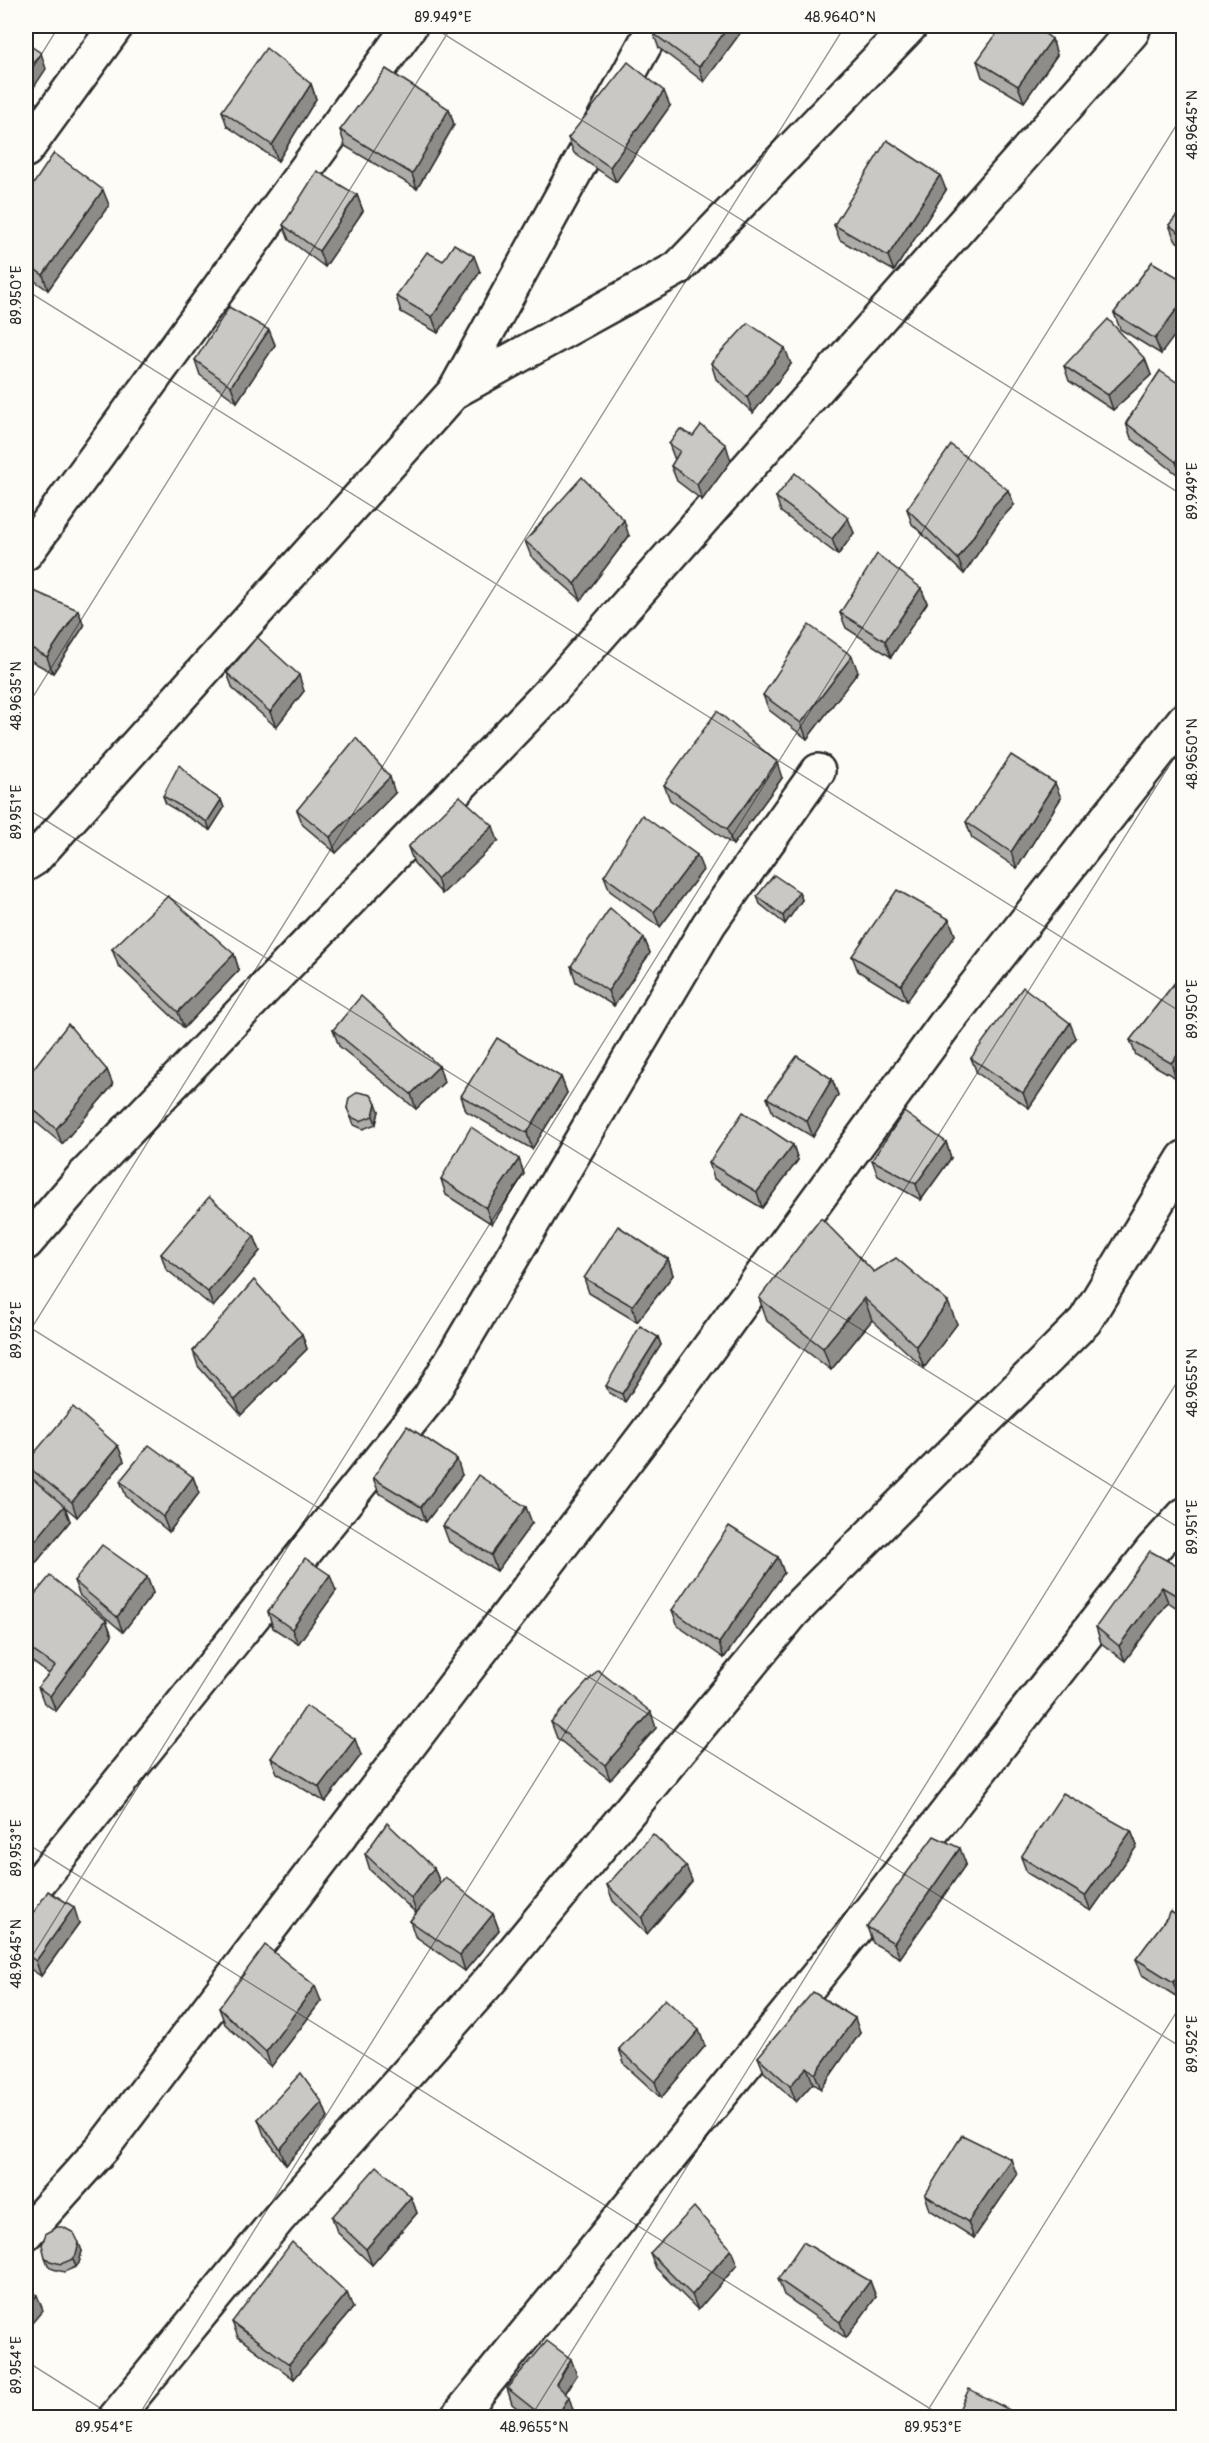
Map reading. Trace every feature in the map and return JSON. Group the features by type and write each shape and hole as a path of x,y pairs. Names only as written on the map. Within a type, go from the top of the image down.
{"street":[{"path":"26,150 116,26"},
{"path":"26,553 410,26"},
{"path":"26,864 34,859 455,391 655,26"},
{"path":"455,391 678,268 910,26"},
{"path":"26,1243 82,1177 551,691 1132,32 1134,26"},
{"path":"26,2233 104,2146 649,1430 946,1023 1184,720"},
{"path":"26,1898 430,1397 709,924 818,771"},
{"path":"115,2418 278,2219 491,1979 793,1612 1084,1321 1184,1158"},
{"path":"457,2418 859,1925 1153,1548 1184,1515"}],"building":[{"path":"658,26 729,26 699,67 653,33"},
{"path":"1002,26 1034,26 1052,39 1018,86 977,61"},
{"path":"26,43 41,53 26,75"},
{"path":"266,48 311,84 272,145 222,111"},
{"path":"628,62 664,91 610,167 568,138"},
{"path":"386,69 449,109 412,174 340,130"},
{"path":"887,140 940,175 888,256 834,225"},
{"path":"54,153 103,190 43,275 26,263 26,195"},
{"path":"317,171 357,195 319,251 283,225"},
{"path":"1184,207 1184,236 1169,225"},
{"path":"454,244 474,256 432,317 396,296 427,252 443,261"},
{"path":"1152,262 1184,281 1184,299 1155,339 1114,313"},
{"path":"229,307 269,330 231,386 195,360"},
{"path":"1108,319 1145,359 1108,395 1064,366"},
{"path":"748,323 785,348 747,397 711,363"},
{"path":"1160,371 1184,387 1184,450 1176,462 1126,423"},
{"path":"701,425 726,445 697,484 671,466 680,451 669,444 680,429 693,436"},
{"path":"951,445 1008,490 994,505 958,559 907,509"},
{"path":"795,473 848,518 832,539 776,497"},
{"path":"582,477 624,520 575,584 525,541"},
{"path":"877,554 921,588 885,641 840,613"},
{"path":"27,588 78,610 47,657 26,645"},
{"path":"809,625 852,656 801,723 763,695"},
{"path":"257,637 299,675 270,712 227,673"},
{"path":"717,711 777,762 727,829 664,785"},
{"path":"356,738 390,777 330,837 297,810"},
{"path":"1011,755 1055,783 1011,852 966,822"},
{"path":"179,765 202,787 221,800 207,822 163,796"},
{"path":"460,796 493,826 437,879 408,847"},
{"path":"642,815 697,855 654,912 604,876"},
{"path":"774,875 799,892 783,916 757,896"},
{"path":"897,890 949,919 901,985 852,956"},
{"path":"168,896 234,954 178,1012 112,949"},
{"path":"610,908 644,938 608,991 571,966"},
{"path":"1177,980 1184,985 1184,1047 1171,1063 1130,1040"},
{"path":"1023,987 1070,1023 1023,1093 971,1058"},
{"path":"361,996 439,1066 411,1094 333,1030"},
{"path":"68,1024 107,1070 56,1129 26,1103 26,1078"},
{"path":"497,1038 561,1077 527,1133 461,1096"},
{"path":"797,1056 832,1079 807,1121 767,1098"},
{"path":"358,1092 371,1095 376,1103 373,1116 360,1121 351,1117 347,1108 349,1098"},
{"path":"743,1112 793,1145 757,1192 709,1163"},
{"path":"904,1112 946,1142 916,1184 872,1160"},
{"path":"471,1127 519,1159 486,1208 441,1179"},
{"path":"209,1197 254,1236 208,1292 161,1254"},
{"path":"821,1218 874,1272 896,1258 948,1302 916,1346 864,1298 823,1348 759,1298"},
{"path":"618,1226 668,1259 632,1306 584,1278"},
{"path":"254,1280 302,1334 235,1400 193,1351"},
{"path":"640,1326 658,1337 622,1394 606,1386"},
{"path":"73,1407 118,1446 72,1502 26,1463"},
{"path":"407,1426 457,1459 421,1507 373,1478"},
{"path":"149,1445 193,1477 163,1517 120,1481"},
{"path":"26,1473 64,1506 26,1552"},
{"path":"478,1475 526,1507 491,1555 443,1526"},
{"path":"729,1526 778,1557 719,1643 672,1610"},
{"path":"102,1545 147,1577 117,1617 74,1581"},
{"path":"1150,1551 1184,1570 1184,1584 1177,1596 1162,1587 1119,1646 1096,1627"},
{"path":"305,1558 330,1575 292,1629 268,1612"},
{"path":"50,1576 106,1620 50,1696 38,1687 55,1666 26,1646 26,1605"},
{"path":"598,1670 651,1712 605,1765 551,1722"},
{"path":"306,1706 355,1739 319,1787 271,1758"},
{"path":"1063,1793 1131,1831 1085,1896 1021,1857"},
{"path":"387,1823 434,1868 411,1898 365,1854"},
{"path":"653,1834 686,1866 642,1918 607,1885"},
{"path":"934,1836 960,1848 894,1943 867,1927"},
{"path":"445,1877 493,1914 460,1955 410,1921"},
{"path":"48,1891 74,1907 36,1961 26,1954 26,1924"},
{"path":"1171,1912 1184,1920 1184,1967 1173,1982 1136,1959"},
{"path":"265,1945 315,1986 266,2052 219,2008"},
{"path":"813,1992 855,2018 815,2074 807,2067 790,2086 758,2057"},
{"path":"665,1999 699,2030 655,2082 619,2049"},
{"path":"301,2073 322,2102 280,2149 258,2119"},
{"path":"962,2135 1011,2159 968,2222 925,2195"},
{"path":"377,2166 411,2197 366,2249 332,2217"},
{"path":"694,2207 731,2249 692,2295 650,2253"},
{"path":"57,2227 63,2227 74,2233 79,2243 73,2259 61,2264 45,2257 42,2245 46,2233"},
{"path":"292,2242 347,2293 289,2364 232,2322"},
{"path":"803,2242 870,2281 840,2322 778,2279"},
{"path":"26,2284 37,2295 26,2308"},
{"path":"547,2341 571,2359 556,2384 569,2397 556,2418 545,2418 507,2388"},
{"path":"969,2389 1025,2418 955,2418"}]}
